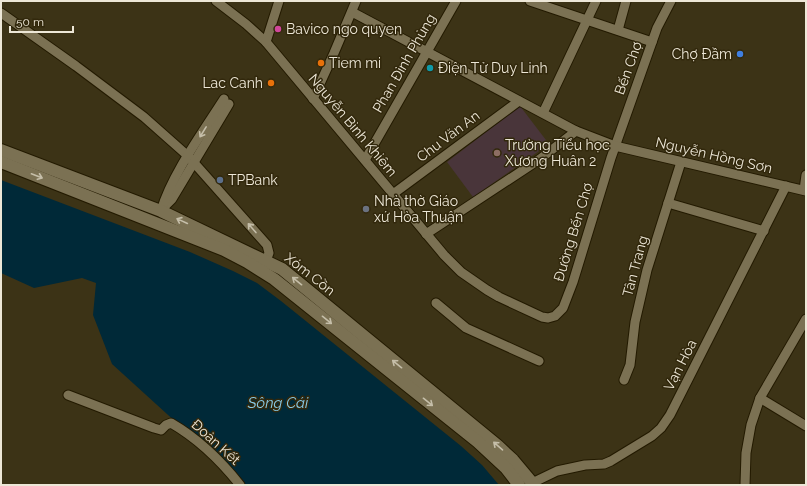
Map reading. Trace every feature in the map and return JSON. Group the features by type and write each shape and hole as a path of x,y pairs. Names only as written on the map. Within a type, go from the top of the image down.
{"street":[{"name":"Nguyễn Bình Khiêm","path":"216,1 246,24 266,42 426,234 461,272 499,298 542,317 548,318"},
{"path":"266,42 279,1"},
{"path":"312,99 356,1"},
{"name":"Phan Đình Phùng","path":"365,160 426,51 456,1"},
{"path":"530,1 652,42"},
{"path":"543,113 596,1"},
{"path":"618,30 626,1"},
{"name":"Bến Chợ","path":"615,146 652,42 663,15 671,1"},
{"name":"Nguyễn Hồng Sơn","path":"352,12 576,131 615,146 805,190"},
{"path":"1,14 76,66 144,117 191,159 267,245 269,253 266,261"},
{"path":"156,222 160,211 172,199 191,159 226,101"},
{"name":"Chu Văn An","path":"393,194 519,101"},
{"path":"426,234 540,159 576,131"},
{"name":"Đường Bến Chợ","path":"548,318 555,316 563,308 573,282 615,146"},
{"name":"Xóm Cồn","path":"1,150 160,211 282,269 498,446 510,464 519,485"},
{"name":"Xóm Cồn","path":"1,162 224,250 274,278 478,442 510,464 533,484"},
{"name":"Tân Trang","path":"624,380 630,365 635,322 647,270 681,162"},
{"path":"805,190 806,175"},
{"name":"Vạn Hòa","path":"533,484 557,471 585,465 604,464 652,436 661,428 673,408 786,186"},
{"path":"668,203 764,231"},
{"path":"436,303 466,328 539,361"},
{"path":"745,485 746,453 751,425 760,398 806,319"},
{"name":"Đoàn Kết","path":"68,395 161,430 166,425 171,423 205,448 227,469 240,485"},
{"path":"760,398 806,426"}],"shaded area":[{"name":"Trường Tiểu học Xương Huân 2","path":"520,106 549,144 473,197 447,162"}],"water":[{"name":"Sông Cái","path":"1,180 190,252 257,283 461,446 482,465 499,485 245,485 112,364 93,315 96,283 82,278 34,288 1,273"}],"place":[{"name":"Bavico ngo quyen","path":"278,29"},
{"name":"Chợ Đầm","path":"740,54"},
{"name":"Tiem mi","path":"321,63"},
{"name":"Điện Tử Duy Linh","path":"430,68"},
{"name":"Lac Canh","path":"271,83"},
{"name":"Trường Tiểu học Xương Huân 2","path":"497,153"},
{"name":"TPBank","path":"220,180"},
{"name":"Nhà thờ Giáo xứ Hòa Thuận","path":"366,209"}]}
